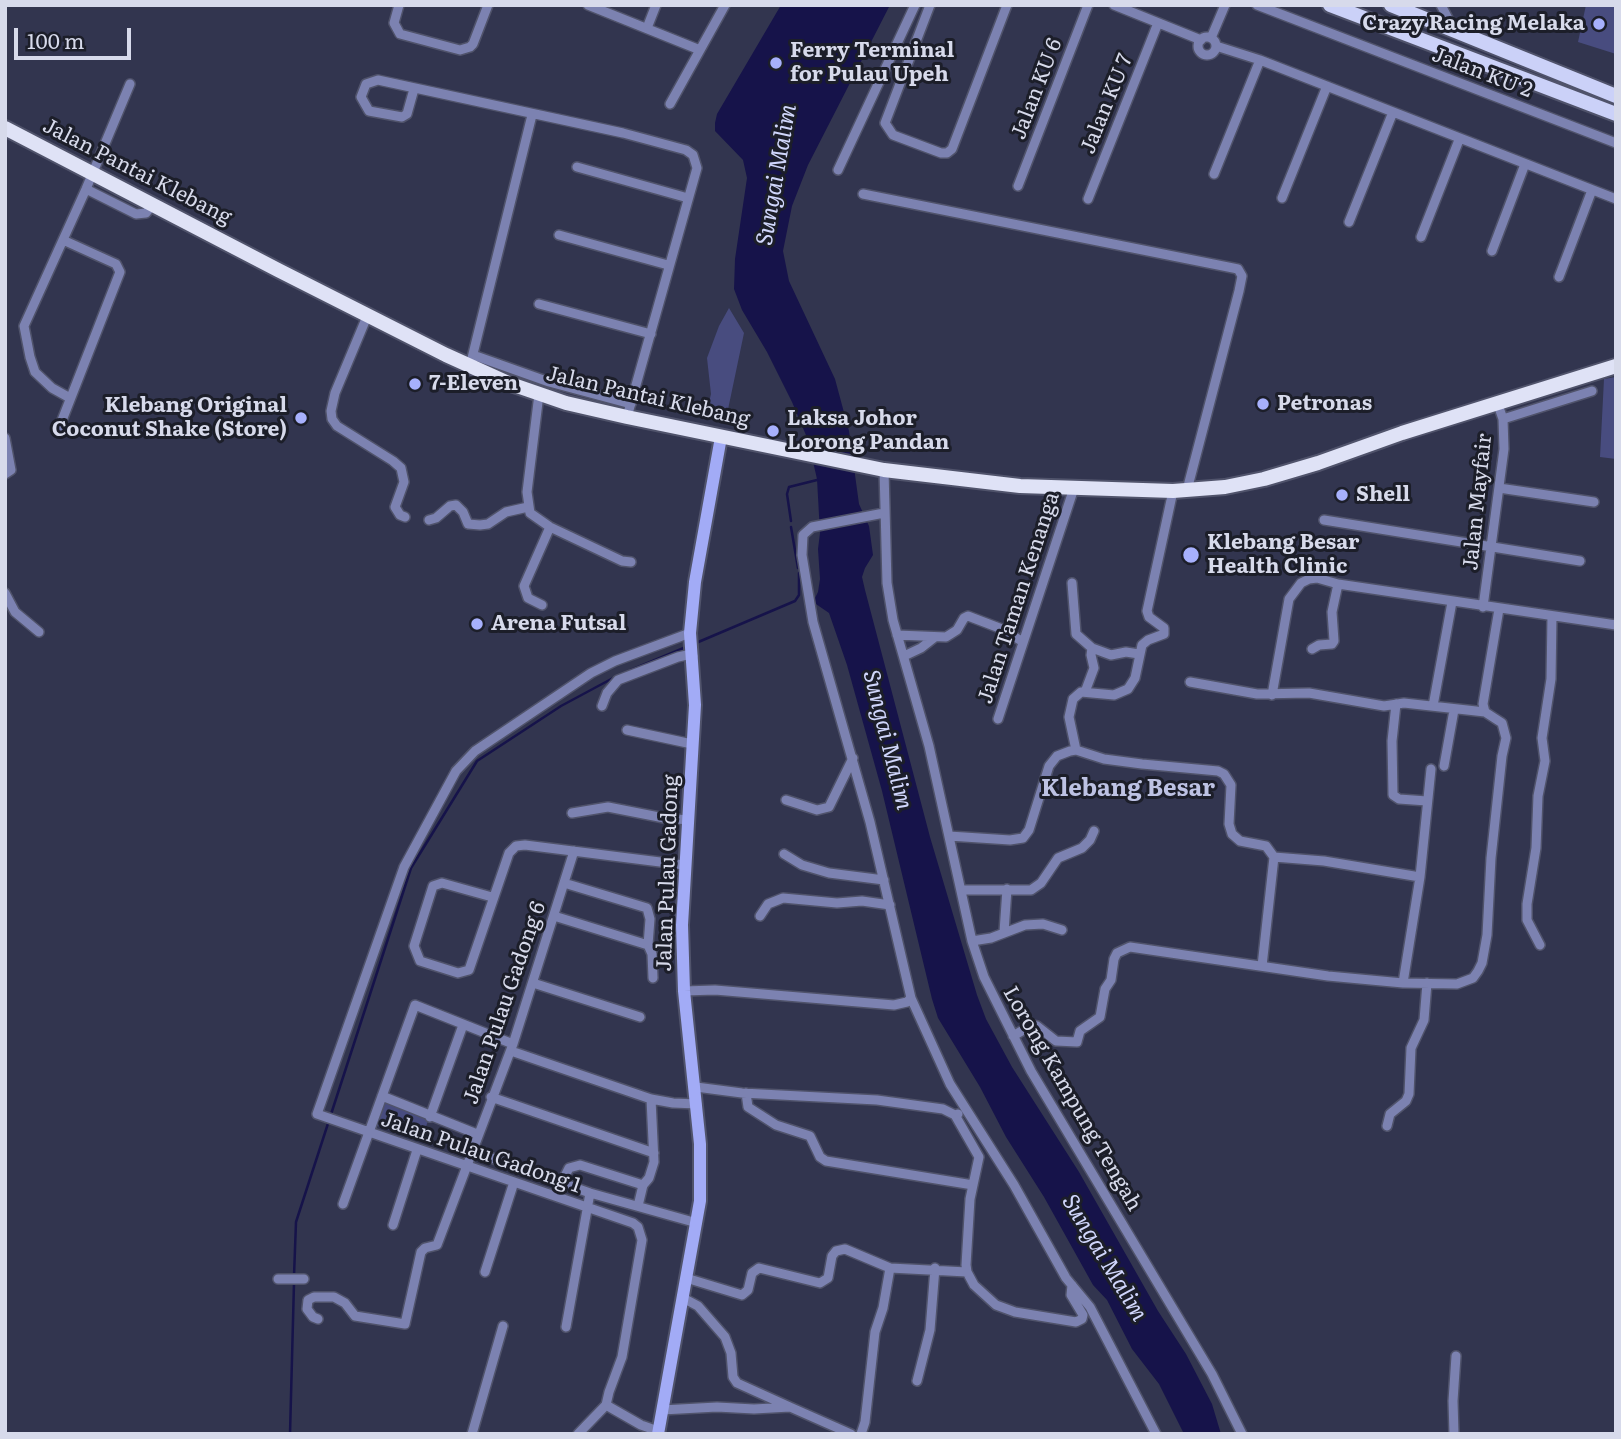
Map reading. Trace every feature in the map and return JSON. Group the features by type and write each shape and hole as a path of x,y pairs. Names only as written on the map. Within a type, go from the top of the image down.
{"highway":[{"name":"Jalan Pantai Klebang","path":"5,128 368,314 539,394 629,411 721,437 884,470 1020,486 1180,491 1225,487 1265,479 1497,402 1616,366"}],"main road":[{"path":"1330,5 1616,114"},
{"path":"1398,8 1616,96"},
{"name":"Jalan Pulau Gadong","path":"658,1432 697,1223 701,1177 696,1087 684,990 682,925 695,705 691,644 695,582 721,437"}],"street":[{"path":"399,5 394,23 400,34 460,50 473,44 488,5"},
{"path":"588,5 701,50"},
{"path":"647,28 656,5"},
{"path":"670,104 725,5"},
{"path":"838,170 915,5"},
{"path":"930,5 886,123 893,135 941,153 952,149 1007,5"},
{"name":"Jalan KU 6","path":"1018,186 1088,5"},
{"path":"1114,5 1616,199"},
{"path":"1210,41 1225,5"},
{"name":"Jalan KU 2","path":"1257,5 1616,143"},
{"path":"1398,8 1421,5"},
{"path":"1441,5 1454,29"},
{"name":"Jalan KU 7","path":"1088,199 1158,23"},
{"path":"1214,174 1260,60"},
{"path":"414,89 407,114 402,117 369,111 361,97 363,87 373,80 623,133 690,152 695,158 697,168 629,411 549,382 472,361 532,114"},
{"path":"70,398 52,388 36,372 24,326 130,85"},
{"path":"1282,198 1326,86"},
{"path":"1349,222 1393,112"},
{"path":"1421,237 1459,140"},
{"path":"1492,251 1525,164"},
{"path":"577,167 688,198"},
{"path":"86,189 136,214 146,214 153,204"},
{"path":"1559,277 1592,190"},
{"path":"863,194 1238,269 1241,276 1239,291 1147,611 1149,617 1164,628 1164,634 1144,642 1135,678 1128,690 1114,695 1086,692 1076,695 1070,710 1070,725 1076,750"},
{"path":"559,235 668,265"},
{"path":"59,428 120,272 116,264 63,240"},
{"path":"539,304 651,334"},
{"path":"368,314 335,393 332,419 337,426 401,468 404,482 395,507 400,515 405,517"},
{"path":"1503,419 1592,391"},
{"path":"539,394 527,492 528,507 533,516 550,527 622,561 631,562"},
{"name":"Jalan Mayfair","path":"1483,607 1504,449 1503,419 1497,402"},
{"path":"5,474 11,470 7,443"},
{"name":"Lorong Kampung Tengah","path":"884,470 888,591 897,635 929,746 972,942 989,989 1031,1071 1212,1374 1242,1434"},
{"name":"Jalan Taman Kenanga","path":"998,719 1074,488"},
{"path":"1499,488 1594,502"},
{"path":"429,520 456,505 468,524 488,524 506,512 528,507"},
{"path":"884,513 812,527 803,534 802,540 808,603 853,758 911,998 950,1084 1014,1185 1066,1278 1090,1307 1156,1434"},
{"path":"1324,520 1580,561"},
{"path":"542,605 528,598 524,586 550,527"},
{"path":"1272,695 1289,599 1301,583 1309,579 1317,578 1338,584 1483,607 1616,625"},
{"path":"1072,583 1076,634 1092,648 1111,655 1126,652 1139,654"},
{"path":"1312,649 1319,645 1332,644 1334,641 1332,612 1338,584"},
{"path":"5,593 10,613 39,632"},
{"path":"1433,706 1452,602"},
{"path":"1485,712 1483,704 1499,609"},
{"path":"897,635 934,637 953,634 968,616 1002,629 1023,642"},
{"path":"1540,945 1527,919 1527,904 1536,848 1538,796 1545,761 1542,738 1551,679 1552,617"},
{"path":"904,656 921,648 934,637"},
{"path":"602,706 607,693 618,680 687,655 691,644"},
{"name":"Jalan Pulau Gadong 1","path":"607,1405 608,1392 622,1357 642,1240 641,1233 633,1223 319,1114 404,867 456,771 475,751 591,673 615,661 691,644"},
{"path":"1086,692 1094,668 1092,648"},
{"path":"1013,1036 1032,1025 1056,1041 1077,1042 1080,1031 1100,1017 1105,989 1111,980 1117,953 1130,947 1403,983 1465,982 1473,978 1482,962 1488,927 1488,884 1506,738 1503,723 1485,712 1433,706 1384,706 1309,693 1272,695 1190,682"},
{"path":"1396,704 1392,741 1392,795 1399,799 1427,801"},
{"path":"1444,766 1454,710"},
{"path":"627,730 692,744"},
{"path":"949,836 1010,840 1023,838 1029,830 1045,774 1052,760 1076,750 1104,759 1218,771 1228,779 1232,792 1229,824 1232,834 1240,841 1270,848 1274,857 1262,966"},
{"path":"786,800 817,810 829,807 853,758"},
{"path":"1403,983 1420,877 1431,769"},
{"path":"572,813 608,807 689,820"},
{"path":"961,890 1031,890 1037,887 1058,858 1082,848 1094,831"},
{"path":"492,897 442,883 431,889 414,946 419,961 458,973 464,972 471,965 492,897 509,853 516,846 684,865"},
{"name":"Jalan Pulau Gadong 6","path":"318,1319 308,1310 308,1300 314,1297 334,1297 345,1303 355,1316 405,1324 421,1252 437,1245 512,1047 574,851"},
{"path":"784,854 802,864 830,873 884,880"},
{"path":"1274,857 1324,861 1420,877"},
{"path":"564,883 647,908 653,978"},
{"path":"1004,932 1007,889"},
{"path":"760,916 768,904 783,898 837,903 862,901 890,905"},
{"path":"554,916 649,945"},
{"path":"972,942 1025,925 1043,924 1062,930"},
{"path":"533,983 640,1017"},
{"path":"1387,1126 1390,1114 1406,1101 1409,1094 1412,1048 1424,1020 1427,983"},
{"path":"684,990 766,993 894,1005 907,1002 911,998"},
{"path":"343,1204 415,1005 512,1047 651,1099 697,1104"},
{"path":"430,1117 463,1025"},
{"path":"696,1087 746,1093 877,1100 943,1109 955,1115 979,1157 973,1185 967,1272 981,1294 996,1305 1015,1312 1043,1319 1076,1322 1082,1319 1083,1315 1071,1295 1072,1285"},
{"path":"746,1093 748,1107 776,1125 810,1136 820,1157 825,1161 973,1185"},
{"path":"382,1096 477,1134"},
{"path":"491,1097 654,1153"},
{"path":"638,1206 643,1185 653,1170 651,1099"},
{"path":"955,1115 966,1110"},
{"path":"393,1224 417,1150"},
{"path":"472,1151 561,1184 697,1223"},
{"name":"Jalan Pulau Gadong 1","path":"561,1184 569,1168 580,1165 643,1185"},
{"path":"485,1272 514,1182"},
{"path":"566,1327 590,1193"},
{"path":"686,1278 742,1295 748,1290 752,1273 760,1268 820,1283 828,1278 832,1256 836,1251 845,1249 890,1268 935,1268 967,1272"},
{"path":"861,1434 865,1422 874,1332 883,1308 890,1268"},
{"path":"917,1381 930,1330 935,1268"},
{"path":"280,1279 304,1279"},
{"path":"683,1298 698,1306 725,1337 731,1353 731,1370 737,1383 852,1434"},
{"path":"472,1434 503,1326"},
{"path":"1454,1434 1456,1356"},
{"path":"578,1434 607,1405 658,1432"},
{"path":"662,1410 790,1407"}],"shaded area":[{"name":"Crazy Racing Melaka","path":"1586,5 1616,5 1616,54 1578,42"},
{"path":"729,308 744,333 726,419 706,415 711,394 707,358"},
{"path":"1616,377 1616,459 1600,457 1604,379"},
{"path":"384,1102 429,1118 421,1141 375,1125"}],"water":[{"name":"Sungai Malim","path":"781,5 890,5 808,165 792,206 783,251 789,281 835,379 849,431 859,504 869,526 873,555 862,577 930,837 977,995 986,1019 1012,1067 1079,1172 1158,1311 1186,1354 1212,1404 1221,1434 1184,1434 1159,1384 1132,1349 1107,1300 1093,1285 1044,1197 1006,1137 980,1087 938,1018 932,999 882,791 847,665 829,613 813,602 820,579 820,533 817,479 808,440 792,402 742,310 734,289 735,259 747,178 743,160 715,131 715,123 717,114"}],"waterway":[{"path":"791,521 787,494 789,487 817,480"},
{"path":"791,527 798,568"},
{"path":"696,643 795,601 799,595 799,573"},
{"path":"631,670 686,647"},
{"path":"294,1276 296,1222 411,868 477,761 561,706 615,677"},
{"path":"290,1434 294,1283"}],"place":[{"name":"Crazy Racing Melaka","path":"1599,24"},
{"name":"Ferry Terminal for Pulau Upeh","path":"776,63"},
{"name":"7-Eleven","path":"415,384"},
{"name":"Petronas","path":"1263,404"},
{"name":"Klebang Original Coconut Shake (Store)","path":"301,418"},
{"name":"Laksa Johor Lorong Pandan","path":"773,431"},
{"name":"Shell","path":"1342,495"},
{"name":"Klebang Besar Health Clinic","path":"1191,555"},
{"name":"Arena Futsal","path":"477,624"}],"district":[{"name":"Klebang Besar","path":"1128,789"}]}
